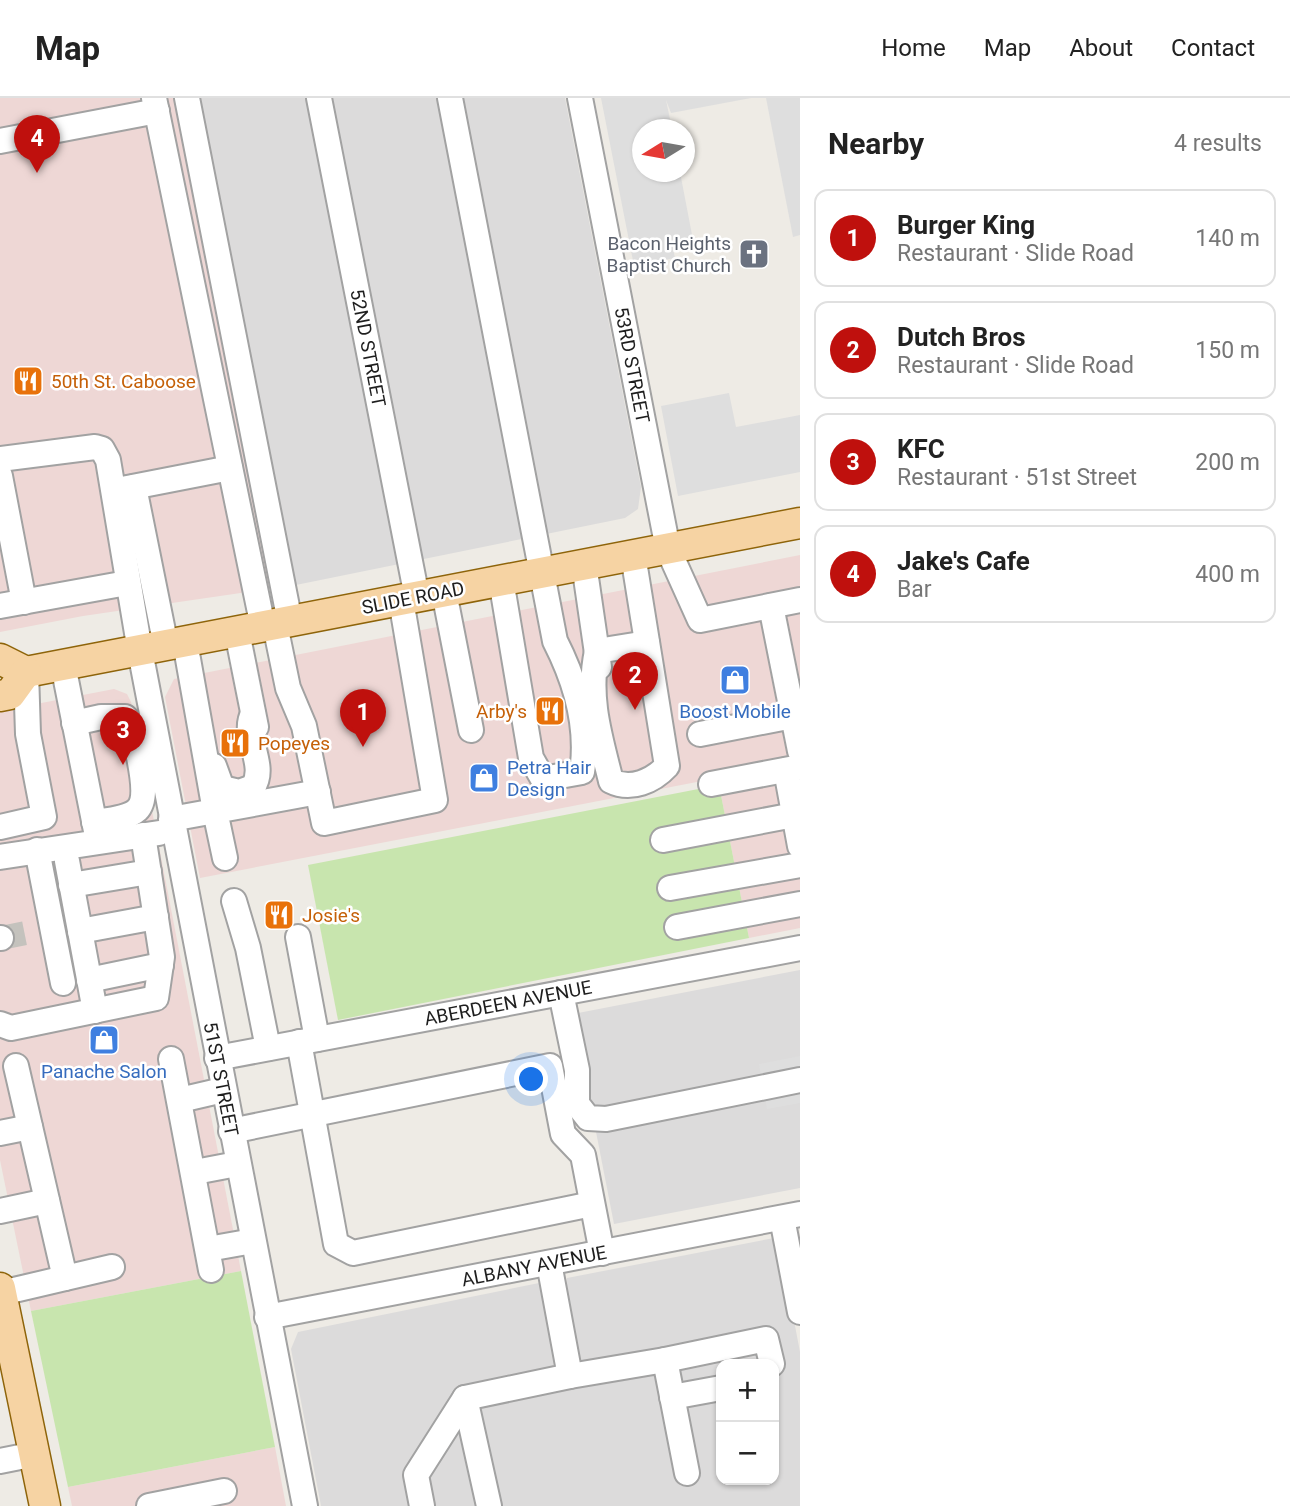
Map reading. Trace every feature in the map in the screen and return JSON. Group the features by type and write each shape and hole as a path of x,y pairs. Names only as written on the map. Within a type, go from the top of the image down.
{"main road":[{"name":"SLIDE ROAD","path":"7,659 62,665 800,523"},
{"path":"0,696 10,694 7,659"},
{"path":"1,1299 6,1342 35,1454 45,1506"}],"street":[{"path":"123,489 127,583 209,738 217,780 222,788 239,792 253,787 257,782 249,722 253,714 266,626 187,98"},
{"name":"52ND STREET","path":"319,98 421,596"},
{"path":"450,98 555,641 573,676 586,747 582,772 543,779 531,758 501,580"},
{"name":"53RD STREET","path":"580,98 668,549 700,620 771,606"},
{"path":"0,141 155,104 230,468 266,626 304,726 324,823 435,800 421,596"},
{"path":"0,458 95,447 102,449 123,489 163,647"},
{"path":"123,489 230,468"},
{"path":"0,476 12,604 127,583"},
{"path":"584,564 597,652 591,678 594,714 611,781 620,786 640,784 658,776 667,766 633,555"},
{"path":"421,596 471,730"},
{"path":"800,600 771,606 793,716 794,816 800,846"},
{"name":"51ST STREET","path":"163,647 172,825 305,1506"},
{"path":"597,652 648,652"},
{"path":"0,827 44,817 28,734 7,659"},
{"path":"62,665 96,832"},
{"path":"253,714 271,800"},
{"path":"700,734 793,716"},
{"path":"0,857 37,850 96,832 136,811 144,797 132,724 125,717 74,723"},
{"path":"200,723 225,858"},
{"path":"711,784 795,763"},
{"path":"96,832 144,835 215,811 317,792"},
{"path":"663,840 794,816"},
{"path":"65,1278 30,1127 8,1068 5,1026 156,998 161,965 144,835"},
{"path":"37,850 42,930 63,984"},
{"path":"670,888 800,865"},
{"path":"94,1011 69,874 149,872"},
{"path":"234,901 248,948 268,1048"},
{"path":"677,926 800,904"},
{"path":"80,931 156,917"},
{"path":"298,937 312,1114 336,1244 353,1253 592,1204"},
{"name":"ABERDEEN AVENUE","path":"216,1058 800,948"},
{"path":"89,980 161,965"},
{"path":"561,993 577,1069 577,1104 588,1118 606,1119 800,1080"},
{"path":"171,1059 210,1260 253,1241"},
{"path":"231,1131 550,1066 563,1134 583,1155 602,1253"},
{"path":"180,1100 223,1090"},
{"path":"0,1133 30,1127"},
{"path":"195,1172 237,1164"},
{"path":"0,1210 47,1201"},
{"path":"791,1216 800,1312"},
{"name":"ALBANY AVENUE","path":"267,1317 791,1216"},
{"path":"549,1263 570,1376"},
{"path":"1,1299 65,1278 112,1267"},
{"path":"422,1506 416,1475 465,1398 766,1339 771,1359"},
{"path":"665,1360 687,1473"},
{"path":"672,1397 716,1389"},
{"path":"465,1398 489,1506"},
{"path":"0,1461 35,1454"},
{"path":"149,1506 225,1491"}],"shaded area":[{"path":"0,98 179,98 275,588 83,616 0,632"},
{"path":"192,98 565,98 641,487 638,509 625,518 286,587"},
{"path":"601,98 751,98 671,113 666,100 670,119 632,119 632,182 682,182 693,240 672,244 675,258 634,266"},
{"path":"766,98 800,98 800,235 793,237"},
{"path":"729,393 736,427 800,415 800,472 678,496 661,406"},
{"path":"800,555 800,762 200,878 165,697 174,679"},
{"path":"114,689 127,694 131,702 241,1271 31,1311 0,1160 0,711"},
{"path":"800,769 800,928 749,938 719,785"},
{"path":"800,970 800,1188 614,1224 573,1014"},
{"path":"800,1056 800,1103 767,1109 759,1064"},
{"path":"774,1238 779,1242 800,1352 800,1506 321,1506 291,1349 298,1332 539,1283 544,1290 566,1286 567,1278"},
{"path":"275,1447 286,1506 72,1506 68,1487"}],"green space":[{"path":"719,785 749,938 338,1020 308,865"},
{"path":"241,1271 275,1447 68,1487 31,1311"}],"tunnel":[{"path":"1,938 31,932"}],"place":[{"name":"Jake's Cafe","path":"37,173"},
{"name":"Bacon Heights Baptist Church","path":"754,254"},
{"name":"50th St. Caboose","path":"28,381"},
{"name":"Boost Mobile","path":"735,680"},
{"name":"Dutch Bros","path":"635,710"},
{"name":"Arby's","path":"550,711"},
{"name":"Popeyes","path":"235,743"},
{"name":"Burger King","path":"363,747"},
{"name":"KFC","path":"123,765"},
{"name":"Petra Hair Design","path":"484,778"},
{"name":"Josie's","path":"279,915"},
{"name":"Panache Salon","path":"104,1040"}]}
